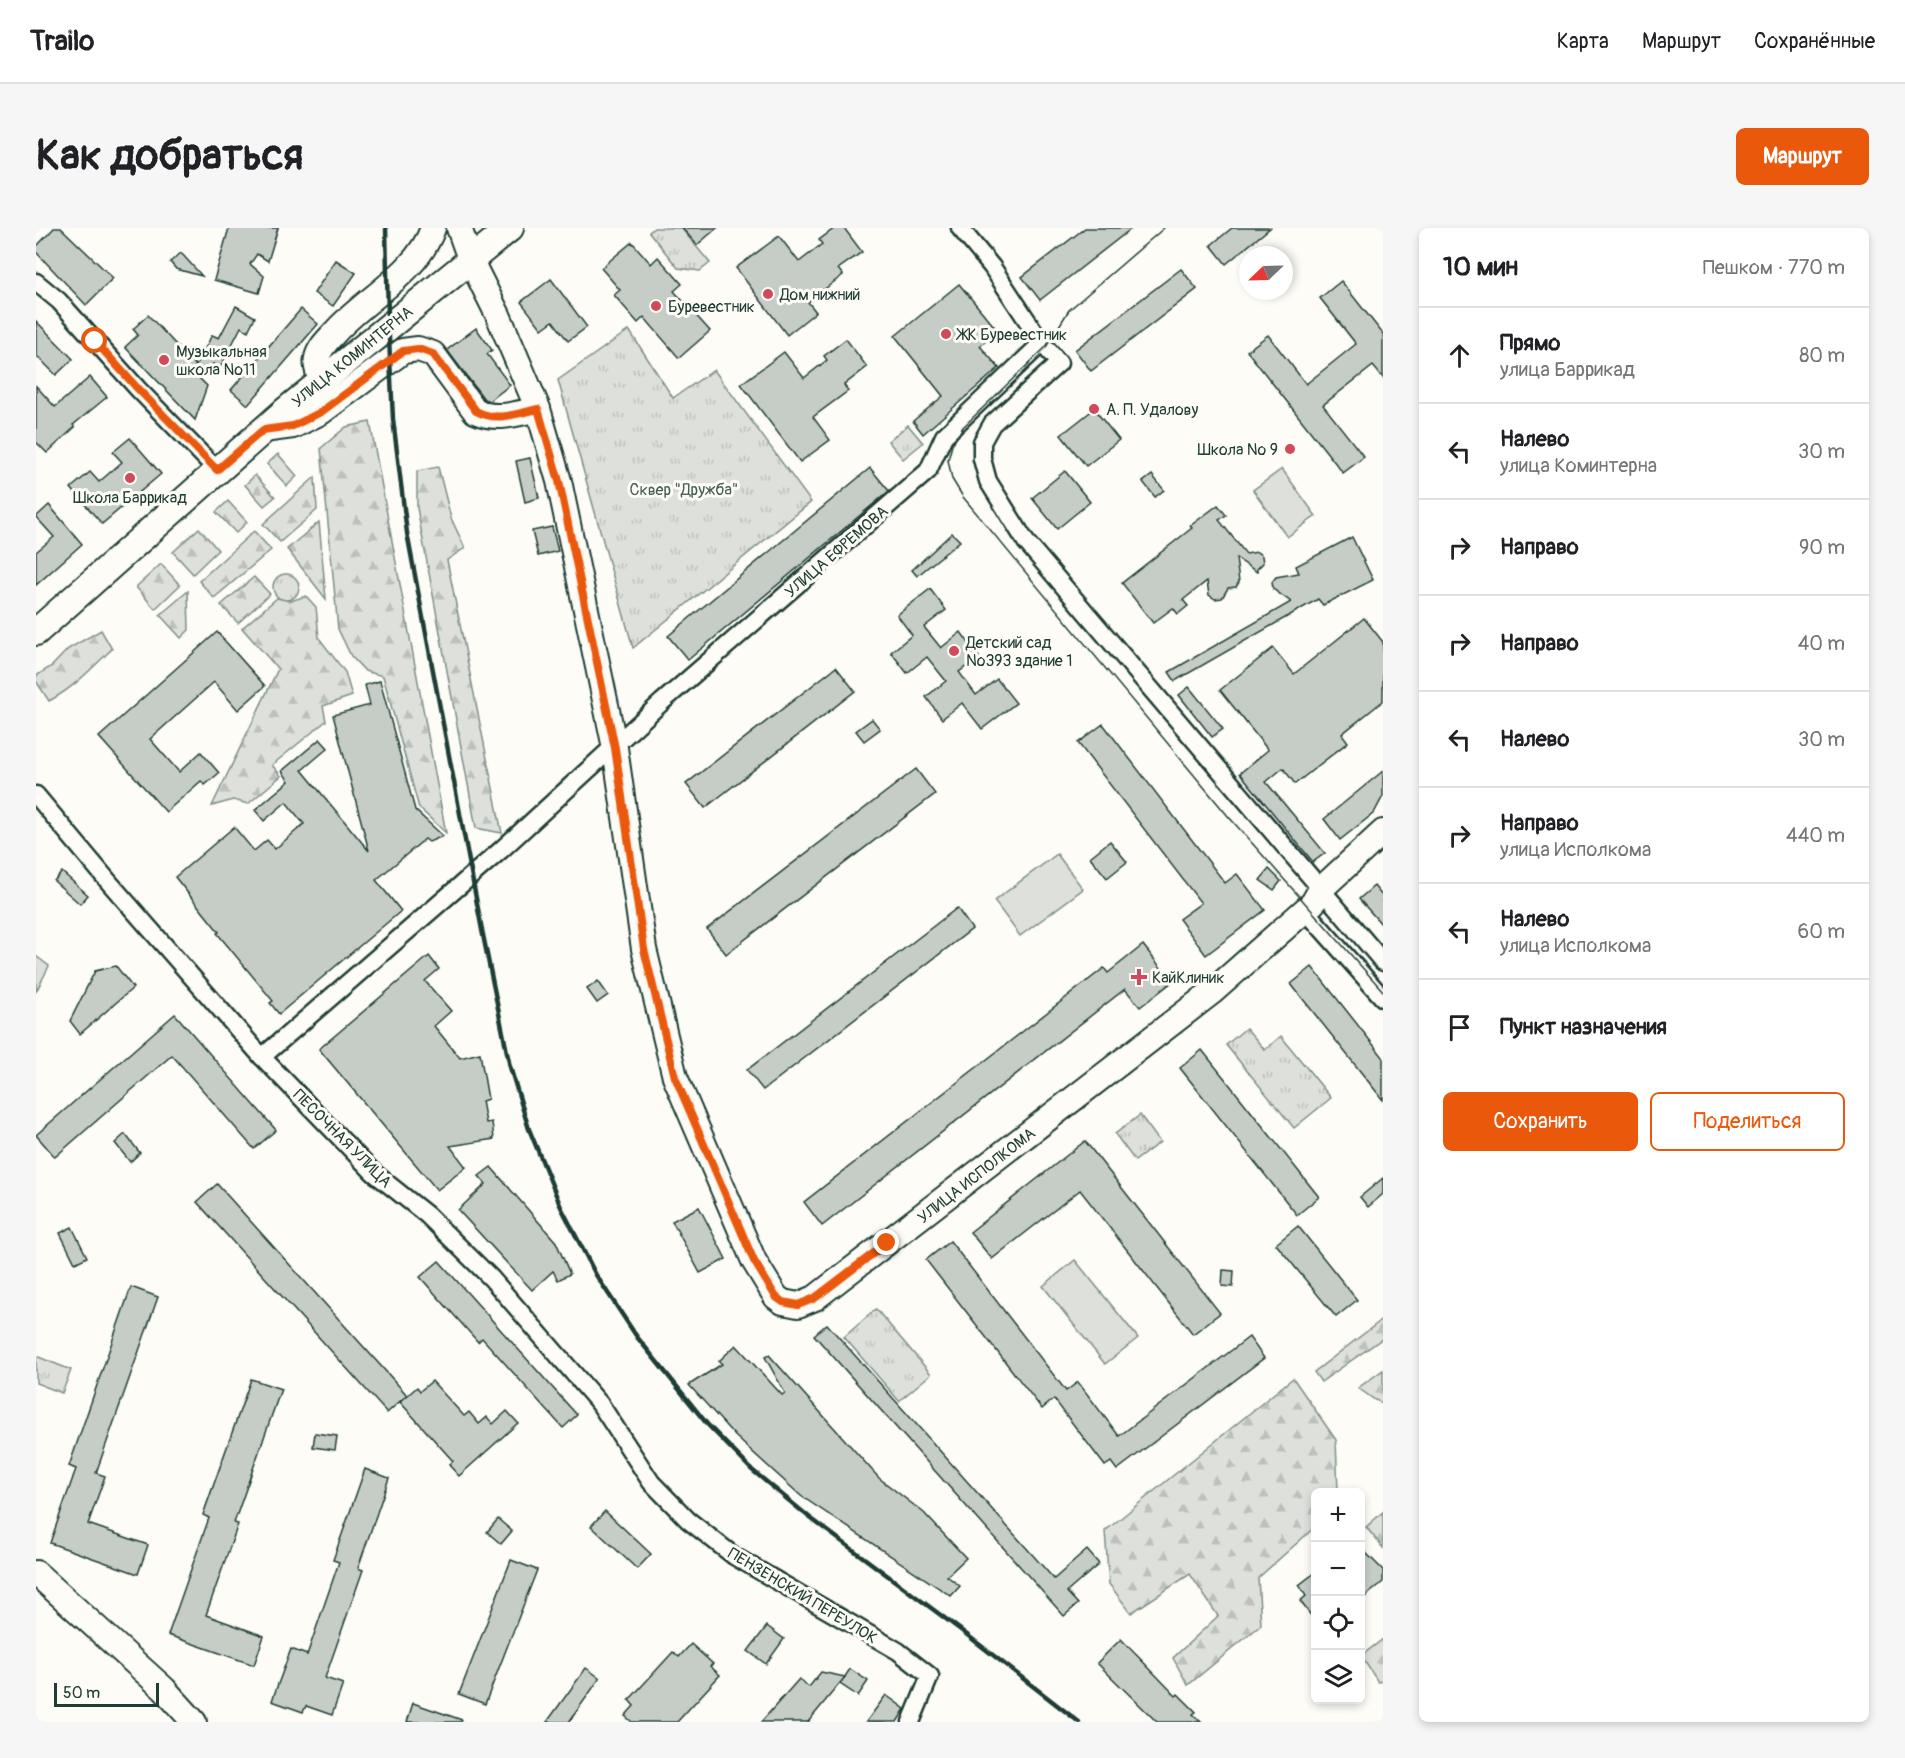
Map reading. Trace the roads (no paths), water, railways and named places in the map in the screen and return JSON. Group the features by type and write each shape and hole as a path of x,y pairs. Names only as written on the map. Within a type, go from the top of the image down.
{"main road":[{"name":"УЛИЦА КОМИНТЕРНА","path":"36,632 263,430 510,228"}],"street":[{"path":"321,381 316,361 322,345 407,268 422,251 433,228"},
{"name":"УЛИЦА ИСПОЛКОМА","path":"459,228 470,260 498,315 538,409 559,481 615,748 644,949 675,1077 754,1261 776,1297 783,1302 798,1305 815,1298 1212,992 1313,903 1320,889 1383,832"},
{"path":"960,228 992,267 1042,343 1059,363 992,424 982,442 982,459 988,481 1026,542 1383,962"},
{"path":"36,282 59,301 138,389 217,470"},
{"name":"УЛИЦА ЕФРЕМОВА","path":"262,1057 501,850 615,748 662,702 928,471 944,436 1042,343"},
{"path":"263,430 293,426 321,412 403,351 418,349 433,354 476,411 486,416 498,417 538,409"},
{"name":"ПЕСОЧНАЯ УЛИЦА","path":"36,795 262,1057 373,1172 427,1215 499,1286 593,1396 614,1425"},
{"path":"1305,910 1383,998"},
{"name":"ПЕНЗЕНСКИЙ ПЕРЕУЛОК","path":"614,1425 651,1482 697,1527 734,1556 881,1641 930,1676 911,1722"},
{"path":"36,1573 164,1689 194,1722"}],"tram line":[{"path":"1164,228 1069,310 1046,347 963,427 952,445 948,460 952,479 963,497 1228,816 1383,991"}],"railway":[{"path":"386,228 393,419 407,533 510,1067 529,1129 561,1207 596,1275 637,1337 707,1424 752,1470 809,1517 1079,1722"}],"place":[{"name":"Дом нижний","path":"768,294"},
{"name":"Буревестник","path":"656,306"},
{"name":"ЖК Буревестник","path":"946,334"},
{"name":"Музыкальная школа №11","path":"164,360"},
{"name":"А. П. Удалову","path":"1094,409"},
{"name":"Школа № 9","path":"1290,449"},
{"name":"Школа Баррикад","path":"130,478"},
{"name":"Детский сад №393 здание 1","path":"954,651"},
{"name":"КайКлиник","path":"1139,977"}],"park label":[{"name":"Сквер \"Дружба\"","path":"684,489"}]}
